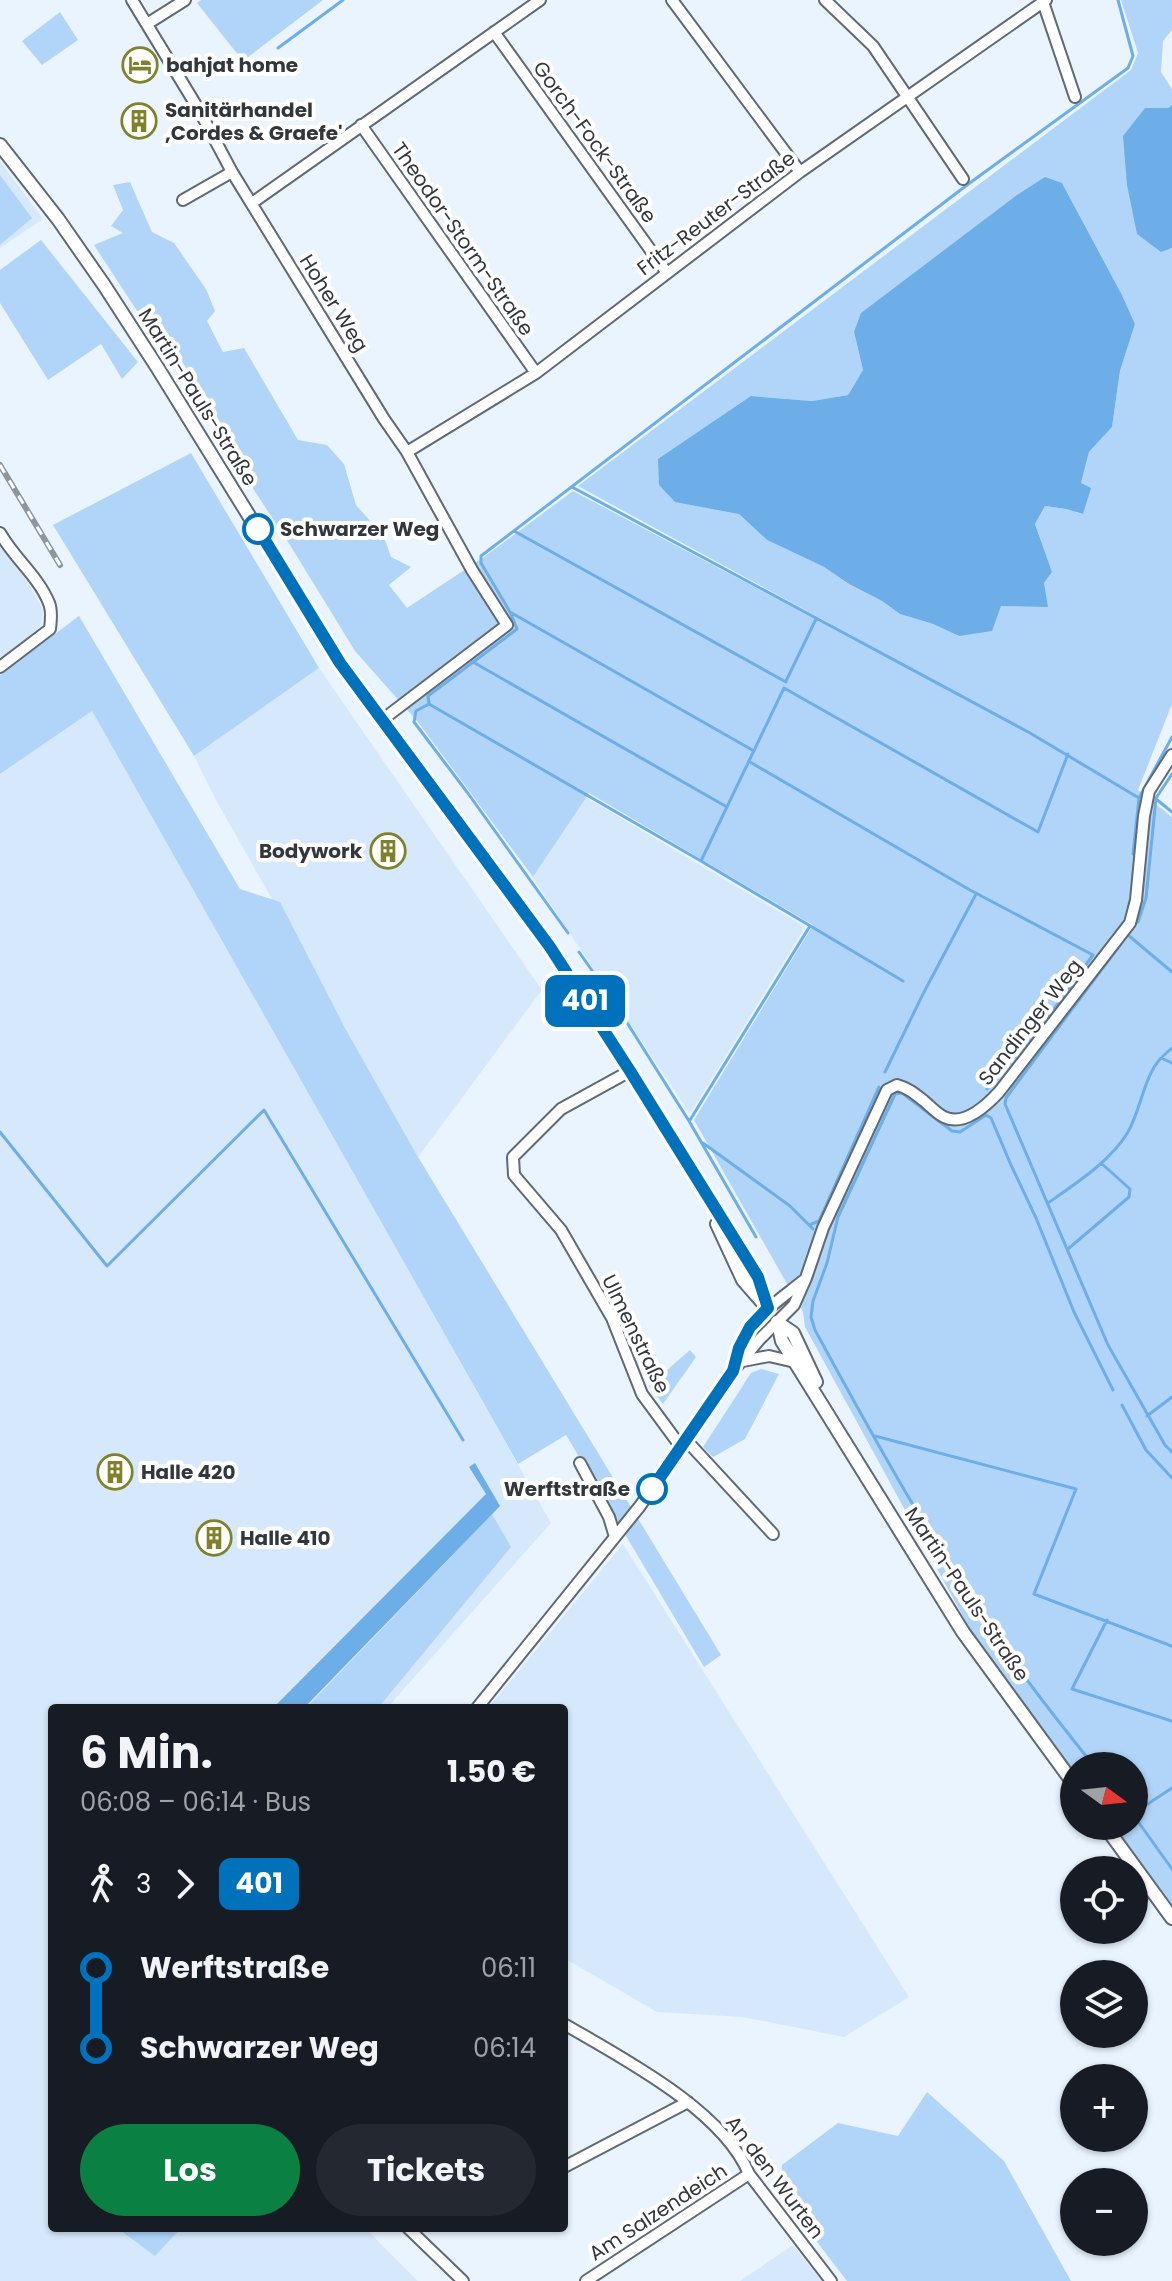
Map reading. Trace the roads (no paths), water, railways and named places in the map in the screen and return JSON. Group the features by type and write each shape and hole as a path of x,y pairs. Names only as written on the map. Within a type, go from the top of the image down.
{"street":[{"name":"Hoher Weg","path":"132,0 199,110 232,172 407,452 472,570 507,625 382,720"},
{"path":"147,24 185,0"},
{"path":"252,203 540,0"},
{"path":"672,0 800,172"},
{"path":"825,0 873,46 963,179"},
{"path":"1045,1 1075,97"},
{"name":"Fritz-Reuter-Straße","path":"407,452 536,373 800,172 1045,1"},
{"name":"Gorch-Fock-Straße","path":"494,32 667,273"},
{"name":"Theodor-Storm-Straße","path":"361,125 536,373"},
{"name":"Martin-Pauls-Straße","path":"0,145 58,219 104,285 340,663 550,947 758,1277 768,1308 778,1323 782,1341 963,1632 1060,1765"},
{"path":"183,200 232,172"},
{"path":"0,533 51,605 51,617 50,629 0,667"},
{"name":"Sandinger Weg","path":"778,1323 794,1305 823,1228 887,1090 897,1085 906,1087 944,1117 953,1120 963,1119 984,1106 999,1092 1130,923 1136,900 1149,791 1172,755"},
{"name":"Ulmenstraße","path":"630,1071 561,1109 513,1157 514,1175 561,1230 612,1318 642,1394 684,1443 773,1534"},
{"path":"733,1371 739,1348 750,1327 768,1308 806,1278"},
{"path":"480,1704 615,1537 733,1371 778,1323"},
{"name":"Martin-Pauls-Straße","path":"778,1323 793,1333 834,1422"},
{"path":"741,1361 769,1356 795,1362"},
{"path":"580,1463 609,1517 615,1537"},
{"path":"1115,1840 1172,1918"},
{"name":"An den Wurten","path":"568,2026 688,2102 716,2127 831,2281"},
{"path":"568,2165 688,2102"},
{"name":"Am Salzendeich","path":"586,2281 749,2174"},
{"path":"412,2232 463,2281"}],"waterway":[{"path":"278,48 343,0"},
{"path":"429,704 428,696 517,629 481,563 481,556 967,185 1128,68 1133,56 1118,0"},
{"path":"572,487 1030,733 1139,798"},
{"path":"514,531 786,682"},
{"path":"510,612 754,751"},
{"path":"786,681 816,619"},
{"path":"473,662 727,807"},
{"path":"784,688 1038,832 1068,754"},
{"path":"701,861 784,688"},
{"path":"568,933 414,722 416,711 429,704 903,981"},
{"path":"1133,854 1139,798 1172,737"},
{"path":"750,762 970,890 1093,955 1043,1024 987,1089"},
{"path":"1138,922 1146,898 1156,798 1172,774"},
{"path":"1156,799 1172,812"},
{"path":"885,1072 976,894"},
{"path":"690,1120 810,926"},
{"path":"1128,935 1172,972"},
{"path":"1120,945 1006,1098 1005,1104 1108,1345 1165,1445 1172,1452"},
{"path":"579,952 615,1003"},
{"path":"626,1021 689,1121 756,1237"},
{"path":"1163,1056 1172,1048"},
{"path":"1048,1203 1092,1171 1121,1143 1155,1065 1161,1058 1172,1063"},
{"path":"809,1225 819,1221 879,1087"},
{"path":"1083,1752 1009,1656 949,1565 858,1409 811,1317 838,1217 895,1094 902,1093 952,1131 960,1132 986,1115 991,1118 1074,1312 1113,1390"},
{"path":"0,1132 107,1266 264,1110 463,1440"},
{"path":"703,1143 790,1206 813,1229"},
{"path":"1068,1249 1129,1197 1130,1189 1101,1163"},
{"path":"1147,1416 1172,1397"},
{"path":"1122,1405 1146,1450 1172,1478"},
{"path":"875,1436 1076,1489 1034,1594 1172,1646"},
{"path":"1107,1620 1072,1689 1172,1721"},
{"path":"1148,1804 1172,1788"},
{"path":"1148,1836 1172,1869"}],"railway":[{"path":"0,465 60,565"}],"place":[{"name":"bahjat home","path":"140,65"},
{"name":"Sanitärhandel ,Cordes & Graefe'","path":"139,121"},
{"name":"Schwarzer Weg","path":"258,529"},
{"name":"Bodywork","path":"388,851"},
{"name":"Halle 420","path":"115,1472"},
{"name":"Werftstraße","path":"652,1489"},
{"name":"Halle 410","path":"214,1538"}]}
